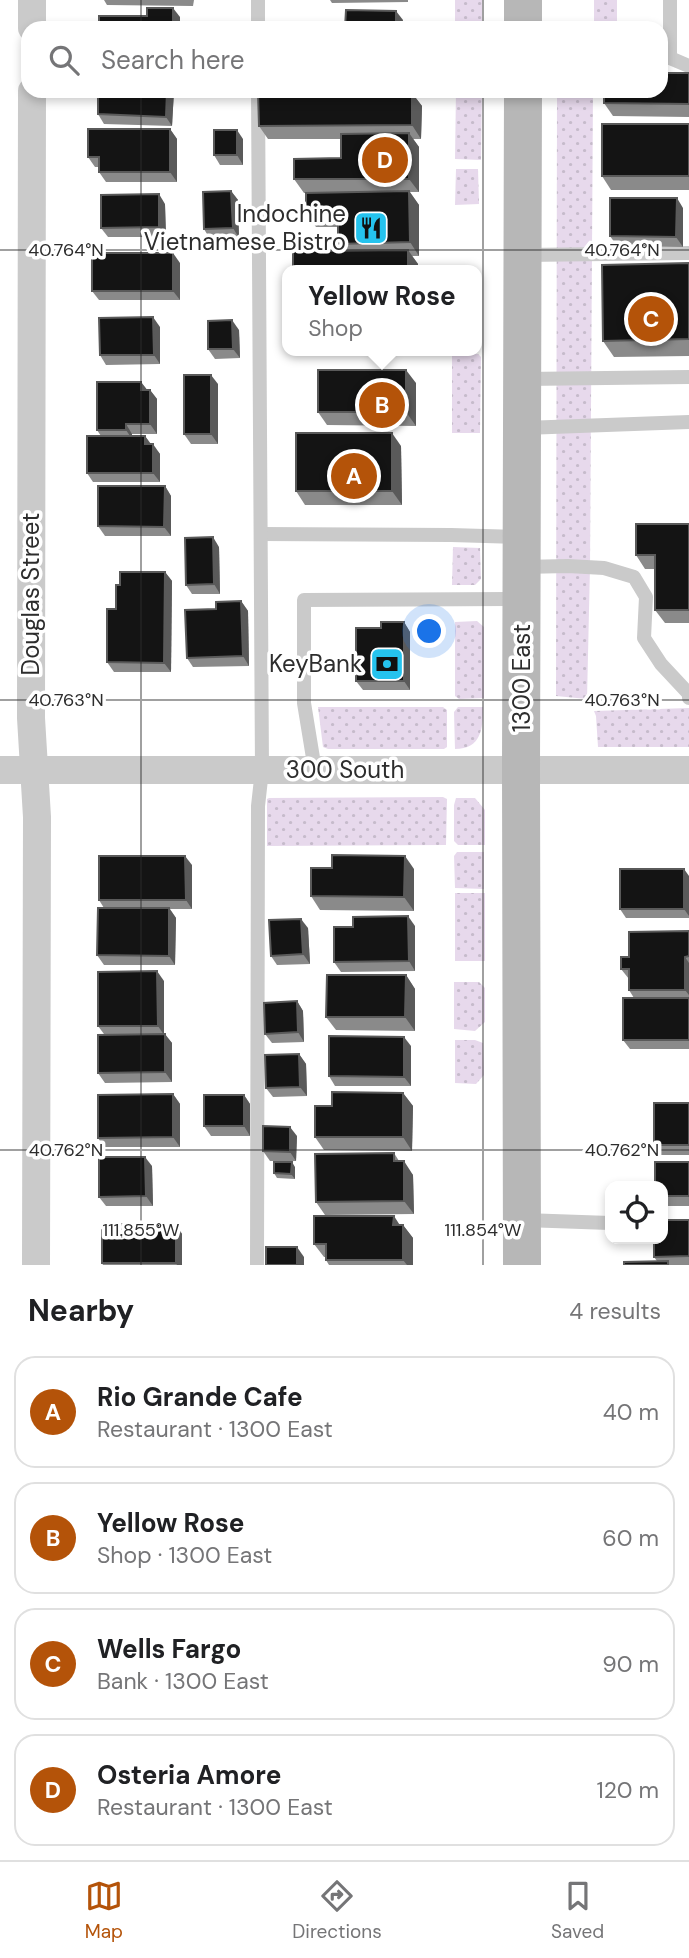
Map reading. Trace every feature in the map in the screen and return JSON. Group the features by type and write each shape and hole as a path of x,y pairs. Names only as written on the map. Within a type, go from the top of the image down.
{"main road":[{"path":"523,0 523,21"},
{"name":"1300 East","path":"522,1265 523,98"}],"street":[{"path":"32,0 32,21"},
{"name":"Douglas Street","path":"32,98 31,718 37,817 36,1265"},
{"name":"300 South","path":"0,771 689,769"}],"lane":[{"path":"258,0 258,21"},
{"path":"668,29 670,0"},
{"path":"668,59 689,66"},
{"path":"257,1265 258,806 262,770 258,98"},
{"path":"523,255 689,253"},
{"path":"523,379 689,377"},
{"path":"523,428 689,422"},
{"path":"261,534 452,535 522,568"},
{"path":"315,770 304,703 304,600 522,568 604,568 635,577 646,597 644,638 661,664 689,694 689,698"},
{"path":"522,1220 605,1223"}],"shaded area":[{"path":"455,0 482,0 482,21 455,21"},
{"path":"594,0 617,0 617,21 594,21"},
{"path":"456,98 482,98 481,160 455,159"},
{"path":"557,98 593,98 587,699 556,696"},
{"path":"456,169 478,169 479,204 455,205"},
{"path":"452,356 480,356 480,433 452,433"},
{"path":"453,547 480,548 481,579 475,585 452,585"},
{"path":"477,621 484,627 484,698 459,699 455,696 455,622"},
{"path":"318,707 443,707 447,710 447,747 328,749 323,747"},
{"path":"458,707 483,707 483,715 481,730 475,742 470,746 455,749 454,712"},
{"path":"689,708 689,747 598,747 594,711"},
{"path":"269,798 447,799 446,845 267,846"},
{"path":"456,798 475,798 485,810 485,845 458,845 454,841"},
{"path":"457,852 484,852 484,889 455,888 454,856"},
{"path":"455,893 485,893 485,961 455,961"},
{"path":"454,982 479,982 485,988 485,1022 475,1031 454,1029"},
{"path":"455,1040 475,1040 483,1043 484,1075 476,1084 455,1083"}],"building":[{"path":"147,8 173,8 173,21 99,21 99,16 147,16"},
{"path":"346,10 396,11 396,21 345,21"},
{"path":"668,73 689,73 689,104 604,103 604,98 668,98"},
{"path":"98,98 167,98 166,117 98,114"},
{"path":"258,98 412,98 412,125 259,126"},
{"path":"602,124 689,124 689,176 602,176"},
{"path":"88,129 170,129 170,172 99,172 99,157 88,157"},
{"path":"214,130 237,130 237,155 214,155"},
{"path":"409,133 409,179 294,179 294,159 341,158 341,134"},
{"path":"231,191 233,228 204,229 203,192"},
{"path":"409,191 410,242 338,244 338,213 306,213 306,193"},
{"path":"159,194 159,227 101,228 101,195"},
{"path":"610,198 677,198 676,237 610,236"},
{"path":"408,250 408,265 293,265 293,251"},
{"path":"92,253 173,253 173,291 92,291"},
{"path":"689,263 689,339 603,341 602,265"},
{"path":"153,317 154,355 100,355 99,318"},
{"path":"232,320 233,349 208,349 208,321"},
{"path":"318,370 406,370 406,412 318,412"},
{"path":"184,375 211,375 211,434 184,434"},
{"path":"97,382 141,382 141,390 150,390 150,424 126,424 126,430 97,430"},
{"path":"296,433 392,433 392,491 296,491"},
{"path":"87,436 145,436 145,444 153,444 153,473 87,473"},
{"path":"98,486 165,486 164,527 98,526"},
{"path":"636,524 689,524 689,610 655,610 655,555 636,555"},
{"path":"213,537 214,584 186,585 185,538"},
{"path":"120,572 165,572 164,663 107,662 107,609 116,609 116,585 120,585"},
{"path":"241,601 243,656 187,658 185,610 216,609 216,602"},
{"name":"KeyBank","path":"381,622 404,622 404,681 356,681 356,628 381,628"},
{"path":"332,855 405,856 404,897 311,896 311,868 332,868"},
{"path":"99,856 185,856 186,900 99,900"},
{"path":"620,869 684,869 684,909 620,909"},
{"path":"98,908 169,908 169,956 97,955"},
{"path":"408,916 409,961 334,962 334,927 353,927 353,917"},
{"path":"301,919 303,954 271,956 269,920"},
{"path":"689,931 689,956 685,957 685,990 629,990 629,969 621,969 621,957 629,957 629,932"},
{"path":"157,971 158,1026 98,1026 98,972"},
{"path":"327,975 406,975 405,1017 326,1017"},
{"path":"623,998 689,998 689,1040 623,1040"},
{"path":"297,1001 298,1032 265,1034 264,1003"},
{"path":"165,1034 165,1072 98,1073 98,1035"},
{"path":"329,1036 404,1037 404,1077 329,1076"},
{"path":"299,1054 300,1087 266,1088 265,1055"},
{"path":"332,1092 403,1093 403,1137 315,1137 315,1106 332,1106"},
{"path":"173,1094 173,1137 98,1138 98,1095"},
{"path":"204,1095 244,1095 244,1126 204,1126"},
{"path":"654,1103 689,1103 689,1145 654,1145"},
{"path":"263,1126 290,1127 290,1152 263,1151"},
{"path":"394,1153 394,1161 404,1161 404,1201 316,1202 315,1154"},
{"path":"99,1157 145,1157 146,1196 99,1197"},
{"path":"274,1162 292,1162 291,1174 274,1173"},
{"path":"655,1162 689,1162 689,1196 668,1196 668,1181 655,1181"},
{"path":"314,1216 394,1216 393,1225 403,1225 403,1260 326,1260 326,1244 314,1244"},
{"path":"668,1220 689,1220 689,1256 654,1257 654,1244 668,1244"},
{"path":"102,1224 176,1224 176,1263 102,1263"},
{"path":"266,1247 297,1247 297,1265 266,1265"},
{"path":"668,1261 668,1265 624,1265 624,1262"}],"place":[{"name":"Osteria Amore","path":"385,160"},
{"name":"Indochine Vietnamese Bistro","path":"371,228"},
{"name":"Wells Fargo","path":"651,319"},
{"name":"Yellow Rose","path":"382,405"},
{"name":"Rio Grande Cafe","path":"354,476"},
{"name":"KeyBank","path":"387,664"}]}
